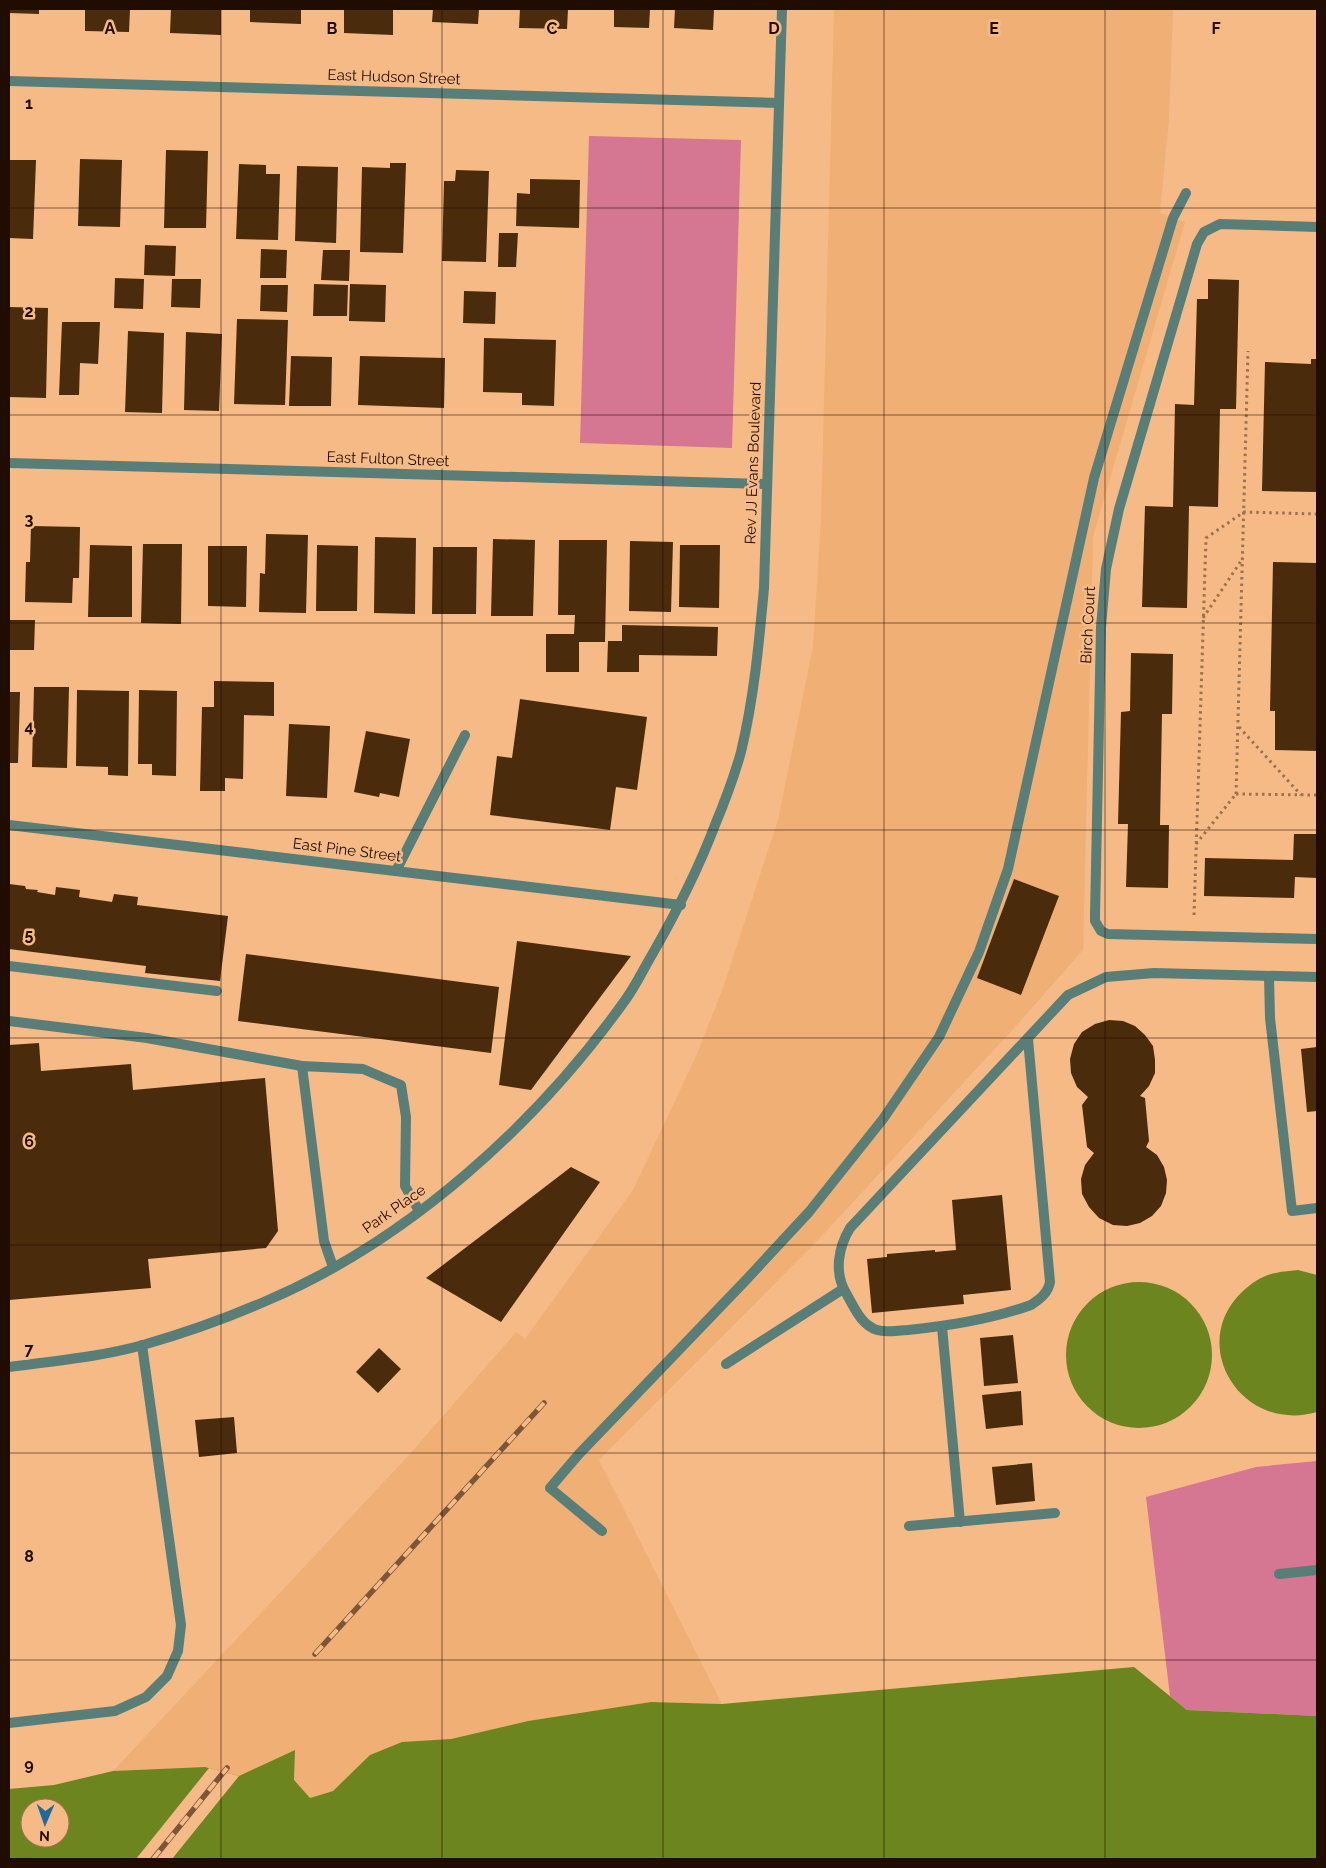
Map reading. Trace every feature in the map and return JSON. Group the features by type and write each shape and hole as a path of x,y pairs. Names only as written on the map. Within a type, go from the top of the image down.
{"street":[{"name":"Rev JJ Evans Boulevard","path":"681,905 701,863 727,796 740,755 749,716 764,588 782,9"},
{"name":"East Hudson Street","path":"9,80 779,103"},
{"path":"602,1531 550,1488 579,1454 809,1212 883,1119 939,1037 979,952 1008,869 1094,478 1173,218 1186,193"},
{"name":"Birch Court","path":"1317,226 1226,223 1214,226 1204,232 1199,238 1119,509 1106,569 1101,627 1095,921 1101,931 1108,934 1317,939"},
{"name":"East Fulton Street","path":"9,463 767,484"},
{"path":"396,871 465,735"},
{"name":"East Pine Street","path":"9,825 681,905"},
{"name":"Park Place","path":"9,1367 77,1358 142,1345 190,1329 268,1300 333,1267 388,1234 454,1184 521,1125 564,1078 627,998 681,905"},
{"path":"9,966 217,991"},
{"path":"1028,1038 1049,1288 1040,1300 1031,1305 942,1326 886,1332 878,1331 864,1322 843,1289 838,1266 843,1242 850,1228 1028,1038 1068,996 1106,977 1154,973 1317,977"},
{"path":"1269,976 1270,1018 1292,1211 1317,1208"},
{"path":"9,1021 147,1038 302,1066 363,1069 401,1085 406,1116 406,1186 418,1211"},
{"path":"302,1066 324,1241 333,1267"},
{"path":"726,1364 843,1289"},
{"path":"942,1326 960,1522"},
{"path":"9,1723 115,1711 146,1697 166,1676 178,1651 181,1625 142,1345"},
{"path":"909,1526 1055,1513"},
{"path":"1279,1574 1317,1570"}],"path":[{"path":"1196,844 1236,794 1248,351"},
{"path":"1193,936 1206,538 1244,512 1317,514"},
{"path":"1203,619 1243,558"},
{"path":"1238,727 1301,795"},
{"path":"1236,794 1317,795"}],"shaded area":[{"path":"834,9 1173,9 1169,118 1160,213 1185,222 1093,537 1083,950 1015,1027 818,1240 599,1460 722,1704 651,1702 528,1721 446,1740 402,1742 370,1755 333,1791 309,1798 294,1780 295,1750 239,1776 205,1767 113,1771 409,1455 516,1332 525,1339 633,1190 697,1054 723,988 778,820 813,647 821,520"},
{"path":"589,136 741,140 732,448 580,443"},
{"path":"1298,1270 1317,1275 1317,1412 1290,1415 1265,1410 1245,1397 1230,1380 1221,1358 1220,1335 1227,1312 1246,1288 1267,1276"},
{"path":"1139,1282 1167,1288 1190,1304 1206,1327 1212,1355 1206,1383 1190,1406 1167,1422 1139,1428 1111,1422 1088,1406 1072,1383 1066,1355 1072,1327 1088,1304 1111,1288"},
{"path":"1317,1461 1317,1716 1187,1710 1170,1696 1146,1497 1256,1467"},
{"path":"1134,1667 1187,1710 1317,1716 1317,1859 9,1859 9,1789 54,1785 113,1771 205,1767 239,1776 295,1750 294,1780 310,1798 333,1791 370,1755 402,1742 451,1739 528,1721 651,1702 722,1704"}],"pier":[{"path":"209,1768 239,1776 172,1859 136,1859"}],"building":[{"path":"9,9 39,9 39,14 9,13"},
{"path":"85,9 130,9 129,32 85,31"},
{"path":"171,9 221,9 221,35 170,33"},
{"path":"250,9 301,9 301,24 250,22"},
{"path":"344,9 393,9 393,35 344,33"},
{"path":"433,9 479,9 478,24 432,22"},
{"path":"520,9 568,9 567,29 519,28"},
{"path":"614,9 650,9 649,28 614,27"},
{"path":"675,9 714,9 713,30 674,28"},
{"path":"166,150 208,151 206,228 164,228"},
{"path":"80,159 122,160 120,227 78,226"},
{"path":"9,160 36,160 33,239 9,238"},
{"path":"390,163 406,163 403,253 360,252 362,167 390,168"},
{"path":"239,164 266,165 266,174 280,174 278,240 236,239"},
{"path":"297,166 338,167 336,243 295,241"},
{"path":"456,170 489,171 486,262 442,261 444,181 455,181"},
{"path":"530,179 580,180 579,228 516,226 517,193 530,194"},
{"path":"499,233 518,233 516,267 498,267"},
{"path":"145,245 176,246 175,276 144,275"},
{"path":"261,249 287,250 286,278 260,278"},
{"path":"323,250 350,250 349,281 321,280"},
{"path":"115,278 144,279 143,309 114,308"},
{"path":"172,279 201,279 200,308 171,307"},
{"path":"1208,279 1239,280 1236,409 1220,409 1218,507 1189,506 1187,608 1142,607 1145,506 1173,507 1175,404 1194,405 1197,299 1208,299"},
{"path":"314,284 348,285 347,316 313,316"},
{"path":"350,284 386,285 385,322 349,321"},
{"path":"261,285 288,285 287,312 260,311"},
{"path":"464,291 496,292 495,324 463,323"},
{"path":"9,307 48,308 46,398 9,397"},
{"path":"237,319 288,320 285,405 234,404"},
{"path":"62,322 100,322 98,364 80,363 79,395 59,395"},
{"path":"128,331 164,333 162,413 125,412"},
{"path":"186,332 222,334 219,411 184,410"},
{"path":"484,338 556,340 554,406 522,405 522,393 483,392"},
{"path":"291,356 332,357 331,406 289,406"},
{"path":"360,356 445,358 444,408 358,405"},
{"path":"1311,359 1317,359 1317,492 1262,491 1265,362 1311,364"},
{"path":"31,526 80,527 79,578 73,578 72,603 25,602 26,562 30,562"},
{"path":"266,534 308,535 306,613 259,612 260,573 265,574"},
{"path":"375,537 416,538 415,614 374,613"},
{"path":"493,539 535,540 533,616 491,616"},
{"path":"559,540 607,540 605,642 579,642 579,672 546,672 546,634 574,634 575,615 558,615"},
{"path":"630,541 673,542 671,612 629,611"},
{"path":"143,544 182,544 181,624 141,623"},
{"path":"90,545 132,546 132,617 88,617"},
{"path":"317,545 358,546 357,611 316,611"},
{"path":"680,545 720,545 719,608 679,607"},
{"path":"208,546 247,546 246,607 208,606"},
{"path":"433,547 477,547 476,614 432,614"},
{"path":"1273,562 1317,563 1317,751 1275,750 1275,711 1270,711"},
{"path":"9,620 35,620 34,650 9,650"},
{"path":"622,625 718,627 717,656 639,655 639,672 607,672 608,641 622,641"},
{"path":"1131,653 1173,654 1172,714 1162,714 1160,825 1169,825 1168,888 1126,887 1128,824 1118,824 1121,712 1130,711"},
{"path":"214,681 274,682 274,716 244,715 243,779 225,778 225,791 200,791 202,707 214,707"},
{"path":"34,687 69,687 67,768 32,767"},
{"path":"77,690 129,691 128,776 108,775 108,767 76,766"},
{"path":"139,690 177,691 176,776 152,775 152,764 138,764"},
{"path":"9,692 20,692 18,763 9,763"},
{"path":"520,699 647,717 637,790 616,787 610,830 490,815 497,756 512,758"},
{"path":"289,724 330,726 327,798 286,796"},
{"path":"366,731 410,739 399,797 380,793 379,797 354,792"},
{"path":"1294,834 1317,834 1317,878 1295,877 1294,898 1204,896 1205,858 1293,860"},
{"path":"1014,879 1059,896 1021,995 977,978"},
{"path":"9,884 25,886 26,889 55,895 56,887 80,890 79,897 112,902 114,894 138,897 137,905 228,916 220,981 145,973 146,966 9,949"},
{"path":"517,941 631,956 531,1090 499,1085"},
{"path":"246,954 499,987 491,1053 238,1021"},
{"path":"1109,1020 1123,1021 1135,1026 1153,1046 1155,1073 1149,1086 1140,1096 1145,1098 1149,1141 1146,1147 1157,1155 1164,1167 1167,1180 1166,1193 1161,1206 1152,1216 1140,1223 1127,1226 1113,1225 1099,1218 1089,1207 1082,1194 1081,1179 1085,1165 1094,1153 1087,1147 1082,1105 1088,1097 1077,1087 1071,1073 1070,1059 1074,1044 1082,1032 1095,1024"},
{"path":"39,1043 41,1071 131,1064 133,1090 265,1078 278,1231 266,1248 148,1259 151,1288 9,1300 9,1045"},
{"path":"1317,1047 1317,1111 1307,1112 1301,1049"},
{"path":"571,1167 600,1182 501,1322 426,1278"},
{"path":"1002,1195 1011,1290 963,1295 964,1304 872,1313 867,1259 887,1257 887,1254 956,1250 952,1200"},
{"path":"1013,1335 1018,1383 984,1386 980,1338"},
{"path":"379,1348 401,1369 378,1393 356,1372"},
{"path":"1021,1391 1023,1425 986,1429 982,1395"},
{"path":"234,1417 237,1453 199,1457 195,1420"},
{"path":"1032,1463 1035,1501 996,1505 992,1467"}],"railway":[{"path":"315,1654 544,1403"},
{"path":"153,1859 227,1768"}]}
